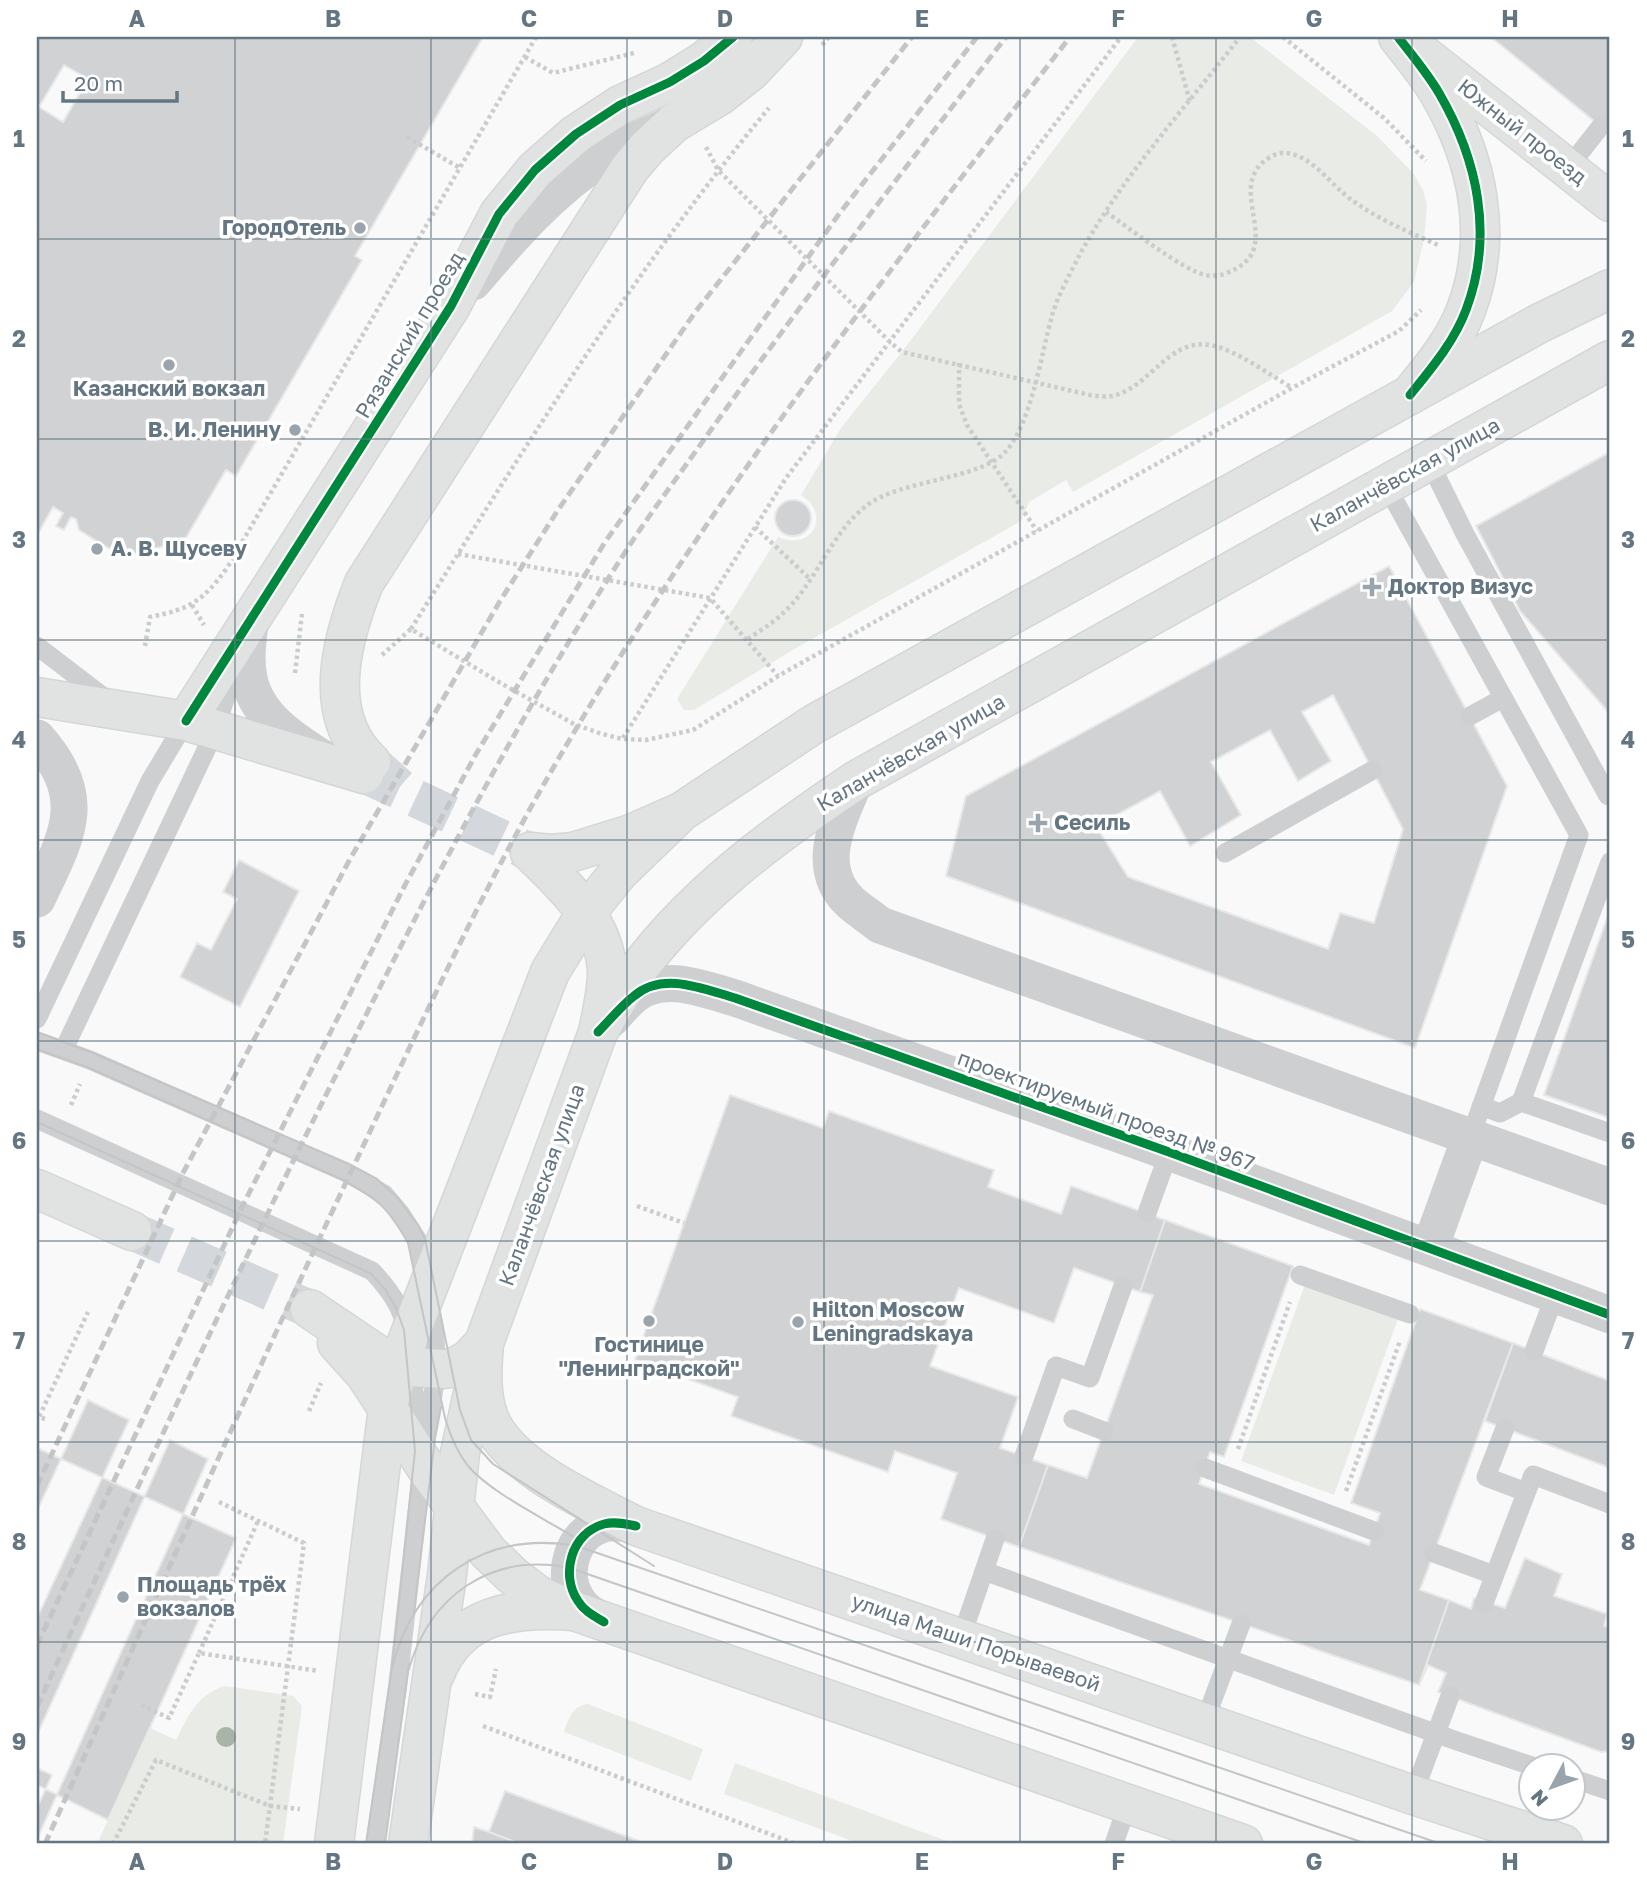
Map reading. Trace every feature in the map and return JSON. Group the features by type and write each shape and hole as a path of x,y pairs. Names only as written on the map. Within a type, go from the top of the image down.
{"main road":[{"name":"Рязанский проезд","path":"201,726 250,622 451,306 499,214 535,170 576,134 620,105 670,82 704,61 733,37"},
{"name":"Рязанский проезд","path":"687,131 719,96 783,37"},
{"name":"Южный проезд","path":"1400,37 1610,202"},
{"name":"Южный проезд","path":"1400,37 1439,92 1462,141 1476,179 1480,215 1477,276 1465,312 1433,367 1409,395"},
{"path":"42,695 201,726 354,766 354,741 346,727 341,697 341,661 346,634 364,583 630,168 647,148 687,131"},
{"path":"598,1032 607,971 597,932 586,913 560,881 530,852 573,852 631,834 681,812 814,724 1538,324 1610,289"},
{"name":"Каланчёвская улица","path":"408,1844 432,1682 460,1453 484,1343 598,1032 644,961 710,890 766,844 855,780 1610,360"},
{"path":"334,1844 388,1407 413,1360 428,1290 550,972 586,913 628,863 681,812"},
{"path":"37,1189 132,1231"},
{"path":"484,1343 460,1365 444,1370 413,1360 384,1359 309,1313 365,1374 488,1552 538,1595 589,1616 1243,1844"},
{"name":"улица Маши Порываевой","path":"484,1343 481,1379 485,1403 490,1420 505,1442 547,1479 636,1526 1413,1795 1563,1844"},
{"path":"432,1682 440,1662 455,1641 473,1626 491,1617 545,1609 589,1616"}],"street":[{"name":"Рязанский проезд","path":"451,306 525,221 558,190 606,155 687,131"},
{"name":"Рязанский проезд","path":"250,622 247,658 249,679 257,703 275,724 301,746 354,766"},
{"path":"37,738 61,771 68,792 70,816 65,840 37,899"},
{"path":"855,780 837,824 829,855 833,876 849,901 880,925 1476,1121 1610,1187"},
{"name":"проектируемый проезд № 967","path":"598,1032 635,994 656,984 684,984 734,998 1169,1152 1610,1315"},
{"path":"1430,1248 1476,1121"},
{"path":"589,1616 578,1601 569,1580 570,1559 579,1541 593,1528 605,1524 636,1526"}],"lane":[{"path":"1568,168 1601,126"},
{"path":"1429,461 1465,534 1608,796"},
{"path":"1386,485 1578,835 1476,1121"},
{"path":"37,646 121,710"},
{"path":"1470,716 1503,698"},
{"path":"37,1018 149,781 201,726"},
{"path":"64,1049 201,726"},
{"path":"1225,853 1373,770"},
{"path":"1476,1121 1521,1102 1610,862"},
{"path":"37,1041 64,1049 345,1172 384,1194 417,1239 428,1290"},
{"path":"1521,1102 1610,1133"},
{"path":"37,1119 372,1271 387,1286 404,1318 413,1360 423,1461 398,1683 375,1844"},
{"path":"1147,1213 1169,1152"},
{"path":"401,1214 418,1225 432,1229 447,1230 454,1226"},
{"path":"1300,1275 1410,1314"},
{"path":"1024,1456 1055,1366 1090,1378 1122,1286"},
{"path":"1534,1351 1555,1295"},
{"path":"1073,1419 1104,1430"},
{"path":"1505,1428 1486,1477 1526,1492"},
{"path":"1205,1468 1228,1476 1283,1506 1336,1517 1374,1531"},
{"path":"1484,1603 1533,1475 1610,1504"},
{"path":"961,1638 995,1539"},
{"path":"1434,1553 1494,1575"},
{"path":"984,1571 1518,1762"},
{"path":"1204,1723 1241,1624"},
{"path":"1413,1795 1450,1696"},
{"path":"1588,1784 1610,1791"},
{"path":"1114,1844 1128,1803"}],"path":[{"path":"145,646 150,617 192,605 210,590 227,568 536,37"},
{"path":"821,47 829,37"},
{"path":"622,739 786,478 1121,37"},
{"path":"1172,37 1189,102"},
{"path":"748,639 783,614 866,505 911,487 993,463 1000,458 1016,437 1035,383 1053,312 1078,257 1106,212 1240,37"},
{"path":"1283,37 1384,118 1424,158 1429,169"},
{"path":"525,57 553,73 640,52"},
{"path":"374,663 411,629 606,325 718,170 778,98"},
{"path":"687,131 718,170 902,352 959,363 1090,396 1111,396 1126,391 1175,352 1189,345 1209,345 1228,352 1292,388"},
{"path":"407,137 460,168"},
{"path":"1106,212 1191,269 1207,275 1223,275 1239,268 1254,249 1258,233 1250,192 1252,176 1266,160 1279,153 1296,155 1314,166 1353,202 1446,249 1446,239"},
{"path":"411,629 574,724 622,739 646,740 693,730 778,676 1292,388 1399,331 1426,305"},
{"path":"959,363 959,404 967,425 1037,531"},
{"path":"755,527 810,580"},
{"path":"458,554 710,598 778,676"},
{"path":"284,671 305,674"},
{"path":"70,1107 83,1077"},
{"path":"637,1206 684,1223"},
{"path":"1228,1476 1300,1275"},
{"path":"39,1418 88,1312"},
{"path":"1336,1517 1410,1314"},
{"path":"309,1412 323,1378"},
{"path":"219,1502 304,1543 265,1844"},
{"path":"141,1705 169,1718 258,1521"},
{"path":"199,1653 330,1673"},
{"path":"475,1694 490,1697 496,1669"},
{"path":"483,1727 796,1844"},
{"path":"113,1844 156,1760 270,1806 311,1810"}],"shaded area":[{"path":"1138,37 1250,37 1377,136 1413,173 1423,190 1427,205 1424,239 1414,282 1392,311 1073,492 1066,480 1029,502 1021,521 791,651 694,710 684,710 677,699 778,537 800,539 814,529 815,512 801,495 841,428 908,344"},
{"path":"1306,1282 1399,1316 1334,1495 1241,1461"},
{"path":"225,1686 293,1696 302,1706 283,1844 97,1844 150,1728 176,1740 200,1700"},
{"path":"588,1704 703,1749 691,1781 564,1732 575,1710"},
{"path":"735,1763 955,1844 861,1844 724,1794"}],"building":[{"name":"Казанский вокзал","path":"37,37 483,37 355,256 362,260 236,476 226,470 184,541 123,557 79,530 76,519 71,517 64,530 56,526 63,513 53,507 39,532 37,531"},
{"path":"1491,37 1610,37 1610,134"},
{"path":"64,65 88,79 63,122 39,107"},
{"path":"1610,452 1610,714 1520,611 1476,526"},
{"path":"793,500 806,505 811,518 806,531 793,536 780,531 775,518 780,505"},
{"path":"1389,566 1507,786 1415,1048 946,876 966,796","holes":["1333,695 1403,829 1374,923 1340,913 1328,949 1128,877 1096,826 1160,791 1190,846 1241,815 1211,762 1270,730 1298,781 1331,761 1302,712"]},
{"path":"239,860 299,891 240,1007 180,977 197,943 211,950 237,899 223,892"},
{"path":"1610,910 1610,1118 1544,1095"},
{"name":"Hilton Moscow Leningradskaya","path":"730,1095 823,1128 829,1111 994,1170 988,1187 1061,1214 1071,1186 1165,1220 1140,1292 1074,1268 1054,1323 959,1288 930,1366 1018,1397 1000,1448 1048,1465 1019,1547 941,1519 957,1473 895,1451 888,1472 731,1416 738,1397 635,1360"},
{"path":"1165,1220 1293,1266 1224,1457 1210,1452 1199,1484 1369,1545 1380,1513 1351,1503 1420,1309 1513,1343 1420,1590 1449,1600 1419,1685 1019,1547 1048,1465 1087,1478 1153,1295 1140,1292"},
{"path":"1513,1343 1610,1381 1610,1468 1485,1421"},
{"path":"88,1400 129,1420 37,1618 37,1511"},
{"name":"Площадь трёх вокзалов","path":"170,1440 208,1459 37,1839 37,1808 52,1775 37,1768 37,1735"},
{"path":"37,1448 236,1538 108,1820 37,1785"},
{"path":"1525,1558 1562,1574 1554,1596 1607,1614 1604,1626 1610,1627 1610,1751 1601,1752 1438,1692 1446,1673 1428,1665 1419,1685 1449,1600 1471,1609 1474,1598 1505,1608"},
{"path":"505,1791 647,1844 521,1844 489,1832"},
{"path":"474,1827 489,1832 521,1844 472,1844"}],"tunnel":[{"path":"371,762 407,794"},
{"path":"364,774 530,852"},
{"path":"132,1231 310,1309"}],"tram line":[{"path":"37,1032 93,1053 349,1164 377,1179 398,1198 425,1239 460,1410 471,1440 493,1464 654,1566"},
{"path":"37,1049 87,1067 341,1179 380,1205 394,1220 408,1243 445,1418 460,1455 468,1466 492,1487 585,1544"},
{"path":"37,1122 370,1273 385,1289 396,1308 404,1330 415,1451 392,1668 366,1844"},
{"path":"414,1612 441,1407"},
{"path":"392,1668 402,1637 417,1609 436,1586 458,1568 484,1554 512,1546 544,1543 577,1546 1441,1844"},
{"path":"408,1672 431,1621 447,1601 467,1586 489,1574 514,1567 541,1565 570,1568 1367,1844"},
{"path":"385,1844 409,1664"}],"railway":[{"path":"37,1486 183,1173 350,859 500,601 558,510 696,311 912,37"},
{"path":"37,1645 242,1207 405,885 476,754 605,542 839,214 977,37"},
{"path":"37,1707 259,1230 438,875 546,680 624,554 665,494 818,284 1006,37"},
{"path":"45,1844 318,1242 491,881 540,791 660,594 725,498 860,311 1070,37"}],"cycle path":[{"path":"186,721 451,306 499,214 535,170 576,134 620,105 670,82 704,61 733,37"},
{"path":"1398,37 1430,79 1453,119 1472,172 1480,226 1479,254 1466,310 1449,344 1410,395"},
{"path":"598,1032 634,996 658,984 683,984 710,990 1169,1152 1610,1315"},
{"path":"604,1622 583,1608 573,1591 570,1579 572,1556 583,1536 593,1529 612,1523 636,1526"}],"place":[{"name":"ГородОтель","path":"360,228"},
{"name":"Казанский вокзал","path":"169,365"},
{"name":"В. И. Ленину","path":"295,430"},
{"name":"А. В. Щусеву","path":"97,549"},
{"name":"Доктор Визус","path":"1372,587"},
{"name":"Сесиль","path":"1038,823"},
{"name":"Гостинице \"Ленинградской\"","path":"649,1321"},
{"name":"Hilton Moscow Leningradskaya","path":"798,1322"},
{"name":"Площадь трёх вокзалов","path":"123,1597"}]}
